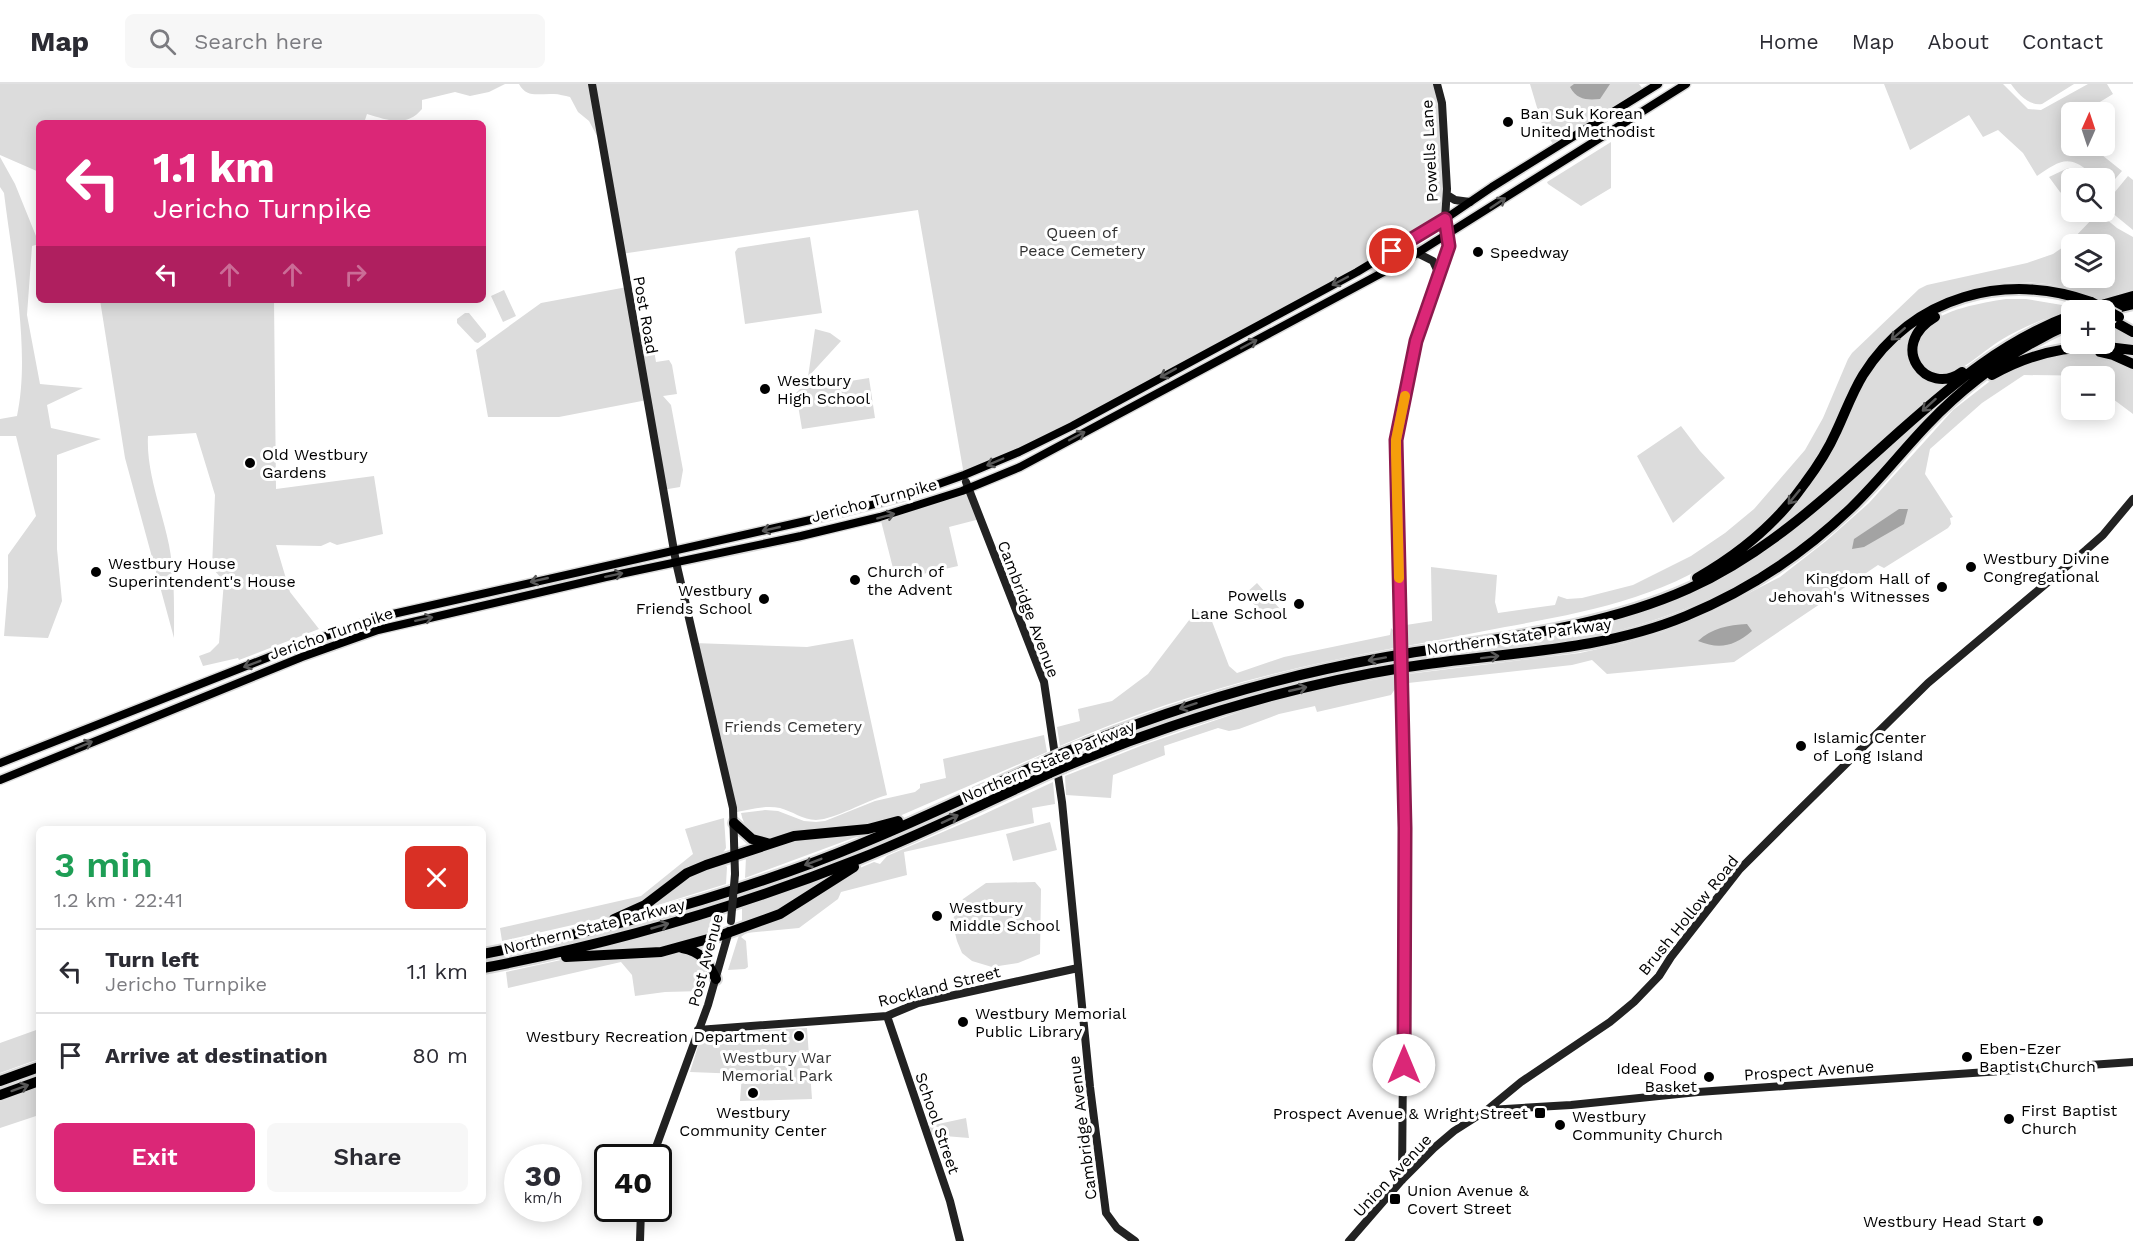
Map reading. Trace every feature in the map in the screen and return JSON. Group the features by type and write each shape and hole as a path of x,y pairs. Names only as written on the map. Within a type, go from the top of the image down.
{"highway":[{"path":"1619,614 1712,569 1767,527 1815,469 1835,435 1858,384 1875,358 1895,336 1923,316 1952,301 1999,289 2044,290 2070,300"},
{"path":"1991,356 1957,375 1937,378 1926,374 1917,365 1912,347 1916,333 1926,322 1953,308 2007,295 2031,295 2061,300"},
{"path":"2115,301 2132,298"},
{"path":"2115,306 2132,298"},
{"path":"2115,319 2133,324"},
{"name":"Northern State Parkway","path":"486,953 635,920 725,894 834,854 1063,753 1182,708 1292,676 1385,657 1564,627 1656,603 1699,584 1773,540 1824,499 1938,398 1991,356 2024,336 2061,320"},
{"path":"2115,320 2133,332"},
{"name":"Northern State Parkway","path":"486,967 625,936 715,910 808,878 897,843 1114,746 1186,721 1296,689 1409,667 1596,643 1652,629 1688,616 1764,576 1810,544 1853,506 1930,422 1971,384 2019,350 2061,329"},
{"path":"2115,349 2133,350"},
{"path":"1688,616 1714,608 1746,591 1816,545 1860,505 1941,417 1977,385 2024,359 2061,350"},
{"path":"2106,354 2133,364"},
{"path":"561,938 628,914 650,902 691,871 736,855 807,834 879,827 937,810"},
{"path":"734,823 752,839 770,844"},
{"path":"524,960 590,954 649,953 679,948 784,912 841,874 897,843"},
{"path":"679,948 691,949 706,960 716,979"},
{"path":"0,1081 36,1068"},
{"path":"0,1095 36,1082"}],"main road":[{"name":"Post Road","path":"592,84 674,551"},
{"name":"Powells Lane","path":"1402,1180 1405,849 1396,440 1416,341 1449,246 1445,219 1447,195 1442,103 1437,84"},
{"name":"Jericho Turnpike","path":"0,763 297,646 384,616 828,516 902,497 964,475 1072,426 1357,272 1658,84"},
{"name":"Jericho Turnpike","path":"0,780 292,662 378,630 898,512 1020,467 1364,284 1448,234 1686,84"},
{"path":"1447,195 1455,200 1470,202"},
{"path":"1417,253 1433,261 1439,274"},
{"name":"Cambridge Avenue","path":"967,486 1044,682 1062,802 1078,968 1106,1212 1117,1228 1135,1241"},
{"name":"Brush Hollow Road","path":"1487,1110 1521,1082 1610,1022 1634,1002 1659,976 1671,957 1739,870 1777,831 1928,683 2103,535 2133,500"},
{"path":"828,516 831,529"},
{"name":"Post Avenue","path":"657,1144 699,1030 729,932 736,855 732,806 674,551"},
{"name":"Rockland Street","path":"699,1030 887,1016 918,1003 1078,968"},
{"name":"School Street","path":"887,1016 950,1201 960,1241"},
{"name":"Prospect Avenue","path":"1487,1110 1572,1105 1698,1092 2133,1062"},
{"name":"Union Avenue","path":"1349,1241 1429,1151 1454,1131 1487,1110"},
{"path":"640,1241 641,1222"}],"green space":[{"path":"0,84 505,84 489,92 470,96 455,92 422,100 422,109 406,120 389,120 367,114 365,120 36,120 36,171 0,155"},
{"name":"Queen of Peace Cemetery","path":"519,84 1437,84 1442,103 1445,219 1072,426 964,475 918,210 621,254 603,147 589,121 578,112 570,97 526,92"},
{"path":"1530,84 1639,84 1645,92 1556,148 1544,131"},
{"path":"1884,84 2003,84 2028,109 2041,110 2088,84 2107,84 2113,94 2100,102 2061,102 2061,156 2103,156 2122,171 2115,179 2115,168 2084,168 2068,161 2056,164 2037,176 2023,153 1998,130 1983,137 1969,115 1910,150"},
{"path":"2011,84 2074,84 2042,104 2037,104 2024,99"},
{"path":"1611,142 1611,188 1581,206 1548,184 1547,182"},
{"path":"0,157 15,184 36,236 36,245 32,246 27,315 40,384 83,388 47,405 51,428 101,439 57,455 57,549 62,601 48,638 4,636 8,555 36,516 16,436 0,436 0,419 17,416 22,363 19,305 4,193 0,187"},
{"path":"2061,171 2061,193 2060,192 2049,177"},
{"path":"2128,176 2133,180 2133,230 2115,215 2115,192"},
{"path":"2089,222 2110,222 2133,237 2133,289 2098,300 2064,288 2115,288 2115,234 2078,234"},
{"path":"810,237 822,313 745,324 735,252 738,248"},
{"path":"2061,248 2061,287 2038,283 2008,283 1977,287 1948,297 1920,311 1895,329 1866,360 1820,451 1789,495 1751,534 1711,563 1655,590 1597,608 1407,646 1406,625 1432,621 1431,567 1497,575 1495,602 1498,613 1555,605 1558,596 1567,599 1582,598 1633,585 1691,556 1725,533 1754,509 1805,450 1823,418 1852,353 1919,289 1927,285 2027,263 2053,254"},
{"path":"627,287 635,334 651,332 656,362 669,360 672,365 677,394 663,396 671,405 683,470 680,487 662,490 647,400 559,417 488,417 476,350 541,303"},
{"path":"504,290 516,316 503,322 491,296"},
{"path":"2006,299 2026,299 2061,305 2061,314 2018,330 1953,372 1938,374 1924,366 1919,359 1916,343 1924,328 1941,316"},
{"name":"Old Westbury Gardens","path":"100,303 274,303 276,489 374,476 383,534 337,545 330,542 321,546 276,545 290,592 319,629 239,660 238,658 203,666 199,656 210,652 219,643 224,581 212,568 215,495 196,433 148,436 149,463 171,557 174,638 125,458"},
{"path":"469,313 486,334 486,337 478,343 457,323 457,319"},
{"path":"1914,326 1918,326 1914,366 1945,383 1826,491 1749,549 1801,496 1854,397 1879,358"},
{"path":"2115,327 2133,336 2133,346 2115,343"},
{"path":"815,329 830,333 841,341 808,377"},
{"path":"2064,354 2098,354 2133,368 2133,414 2115,400 2115,366 2061,366 2061,375 2024,375 1982,403 1930,449 1925,474 1953,517 1950,518 1951,524 1948,528 1884,568 1878,565 1734,662 1607,674 1592,660 1572,665 1408,683 1408,674 1580,653 1625,643 1663,632 1712,612 1780,577 1869,503 1953,410 1994,378 2032,361"},
{"path":"869,378 875,418 802,429 796,393 800,389"},
{"path":"1962,382 1837,513 1781,558 1719,594 1686,609 1618,631 1533,645 1448,654 1448,652 1563,633 1631,616 1679,598 1724,576 1767,549 1808,518"},
{"path":"1681,426 1725,478 1673,523 1637,456"},
{"path":"968,489 980,519 949,527 958,566 896,580 880,517"},
{"path":"1257,583 1280,609 1268,620 1245,594"},
{"path":"1196,611 1202,613 1208,611 1229,666 1237,673 1284,657 1390,635 1391,628 1394,631 1394,648 1351,656 1224,687 1141,714 1060,746 1057,727 1080,721 1078,709 1112,701 1148,674"},
{"name":"Friends Cemetery","path":"853,639 887,795 832,817 816,820 774,807 733,813 694,643 807,647"},
{"path":"1395,676 1395,689 1391,695 1317,712 1315,706 1279,714 1239,729 1229,731 1218,728 1164,746 1165,755 1113,775 1111,798 1066,795 1065,776 1143,745 1260,705 1335,687"},
{"path":"1044,735 1047,752 888,821 769,839 750,832 742,819 741,813 765,810 778,811 804,821 825,821 875,801 915,792 920,788 920,784 946,778 943,759"},
{"path":"1053,782 1055,804 1032,808 1034,823 904,852 907,875 841,892 838,899 799,928 746,933 741,937 746,941 748,967 728,970 740,932 855,870 874,862 880,864 887,856"},
{"path":"724,818 726,848 721,856 643,902 612,916 502,941 500,928 641,896 693,854 685,829"},
{"path":"1050,822 1057,850 1013,861 1006,834"},
{"path":"864,834 745,878 746,857 777,843"},
{"path":"723,863 727,867 726,884 645,909 689,874"},
{"path":"828,877 784,909 742,921 742,908"},
{"path":"1035,882 1041,889 1040,954 1018,963 992,967 972,961 962,953 952,921 963,899 986,883"},
{"path":"722,914 721,924 717,931 665,948 606,950 606,947"},
{"path":"687,951 705,967 706,981 703,991 635,996 632,975 621,962 508,988 506,972 575,957"},
{"name":"Westbury War Memorial Park","path":"807,1028 812,1099 740,1101 742,1074 690,1072 702,1033"},
{"path":"36,1030 36,1060 0,1073 0,1043"},
{"path":"36,1089 36,1116 0,1128 0,1102"},
{"path":"966,1118 969,1138 932,1135 929,1126"}],"shaded area":[{"path":"1574,84 1610,84 1600,99 1591,99 1576,94 1570,87"},
{"path":"1899,509 1908,509 1904,524 1864,547 1852,549 1854,539"},
{"path":"1747,624 1752,631 1733,643 1720,646 1698,641 1721,628"}],"slow traffic":[{"path":"1399,578 1396,440 1405,396"}],"place":[{"name":"Ban Suk Korean United Methodist","path":"1508,122"},
{"name":"Speedway","path":"1478,252"},
{"name":"Westbury High School","path":"765,389"},
{"name":"Old Westbury Gardens","path":"250,463"},
{"name":"Westbury Divine Congregational","path":"1971,567"},
{"name":"Westbury House Superintendent's House","path":"96,572"},
{"name":"Church of the Advent","path":"855,580"},
{"name":"Kingdom Hall of Jehovah's Witnesses","path":"1942,587"},
{"name":"Westbury Friends School","path":"764,599"},
{"name":"Powells Lane School","path":"1299,604"},
{"name":"Islamic Center of Long Island","path":"1801,746"},
{"name":"Westbury Middle School","path":"937,916"},
{"name":"Westbury Memorial Public Library","path":"963,1022"},
{"name":"Westbury Recreation Department","path":"799,1036"},
{"name":"Eben-Ezer Baptist Church","path":"1967,1057"},
{"name":"Ideal Food Basket","path":"1709,1077"},
{"name":"Westbury Community Center","path":"753,1093"},
{"name":"Prospect Avenue & Wright Street","path":"1540,1113"},
{"name":"First Baptist Church","path":"2009,1119"},
{"name":"Westbury Community Church","path":"1560,1125"},
{"name":"Union Avenue & Covert Street","path":"1395,1199"},
{"name":"Westbury Head Start","path":"2038,1221"}],"route":[{"path":"1392,251 1445,219 1449,246 1446,260 1435,284 1416,341 1396,440 1405,828 1404,1065"}]}
